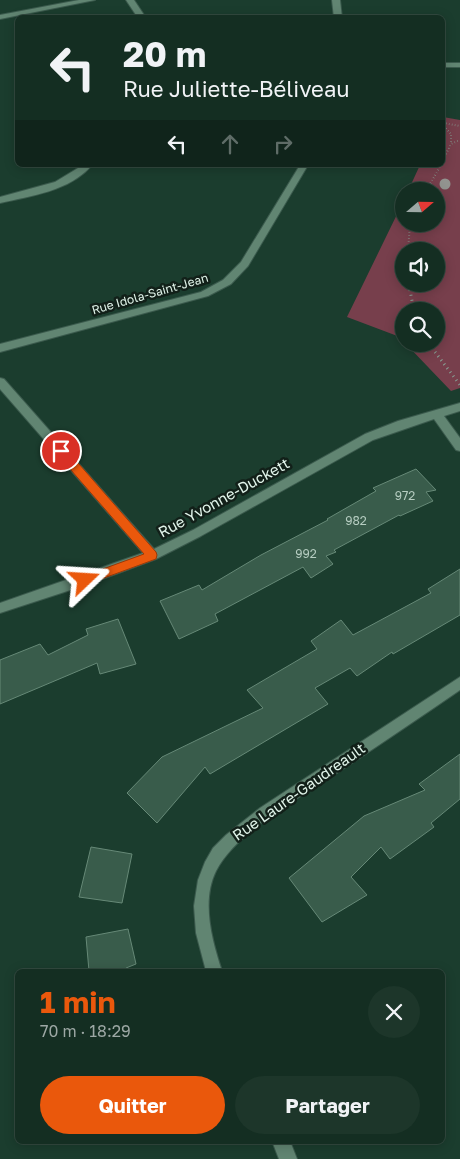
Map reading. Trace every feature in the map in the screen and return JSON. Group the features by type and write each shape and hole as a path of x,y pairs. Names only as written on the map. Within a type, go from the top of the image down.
{"street":[{"path":"15,15 91,0"},
{"path":"130,0 140,15"},
{"path":"336,0 338,15"},
{"path":"0,18 15,15"},
{"path":"445,65 460,65"},
{"path":"0,200 54,186 85,167"},
{"name":"Rue Idola-Saint-Jean","path":"0,348 190,298 222,286 235,276 245,264 303,167"},
{"path":"0,382 152,555"},
{"name":"Rue Yvonne-Duckett","path":"0,608 85,580 152,555 197,533 369,437 402,424 460,407"},
{"path":"437,414 460,447"},
{"name":"Rue Laure-Gaudreault","path":"213,969 202,924 202,898 207,874 215,856 224,846 262,815 460,683"},
{"path":"281,1144 288,1159"}],"path":[{"path":"445,124 460,126"},
{"path":"445,127 451,134 451,144 445,157"},
{"path":"451,144 460,140"},
{"path":"431,182 440,167"},
{"path":"435,352 460,385"}],"shaded area":[{"path":"445,117 460,120 460,388 451,391 414,352 445,352 445,302 395,302 395,335 347,317 395,218 395,232 445,232 445,182 412,182 419,167 445,167"}],"building":[{"path":"416,469 436,490 426,492 433,501 399,515 334,550 336,552 326,556 333,564 311,578 303,567 215,614 218,621 179,639 160,601 199,585 202,590 261,555 328,520 376,491 373,488"},
{"path":"460,569 460,615 393,654 392,652 357,676 350,668 315,688 328,704 210,774 205,767 157,823 127,793 162,757 263,708 247,690 317,649 311,641 341,620 353,635 431,593 428,589"},
{"path":"118,619 136,664 100,674 97,663 0,704 0,660 40,644 48,655 88,635 86,629"},
{"path":"460,754 460,799 431,823 434,827 390,859 381,847 351,877 367,895 322,922 289,878 364,816 425,790 419,784"},
{"path":"91,847 132,854 122,903 79,897"},
{"path":"128,929 136,964 126,969 89,969 86,937"}],"route":[{"path":"61,451 152,555 85,580"}]}
